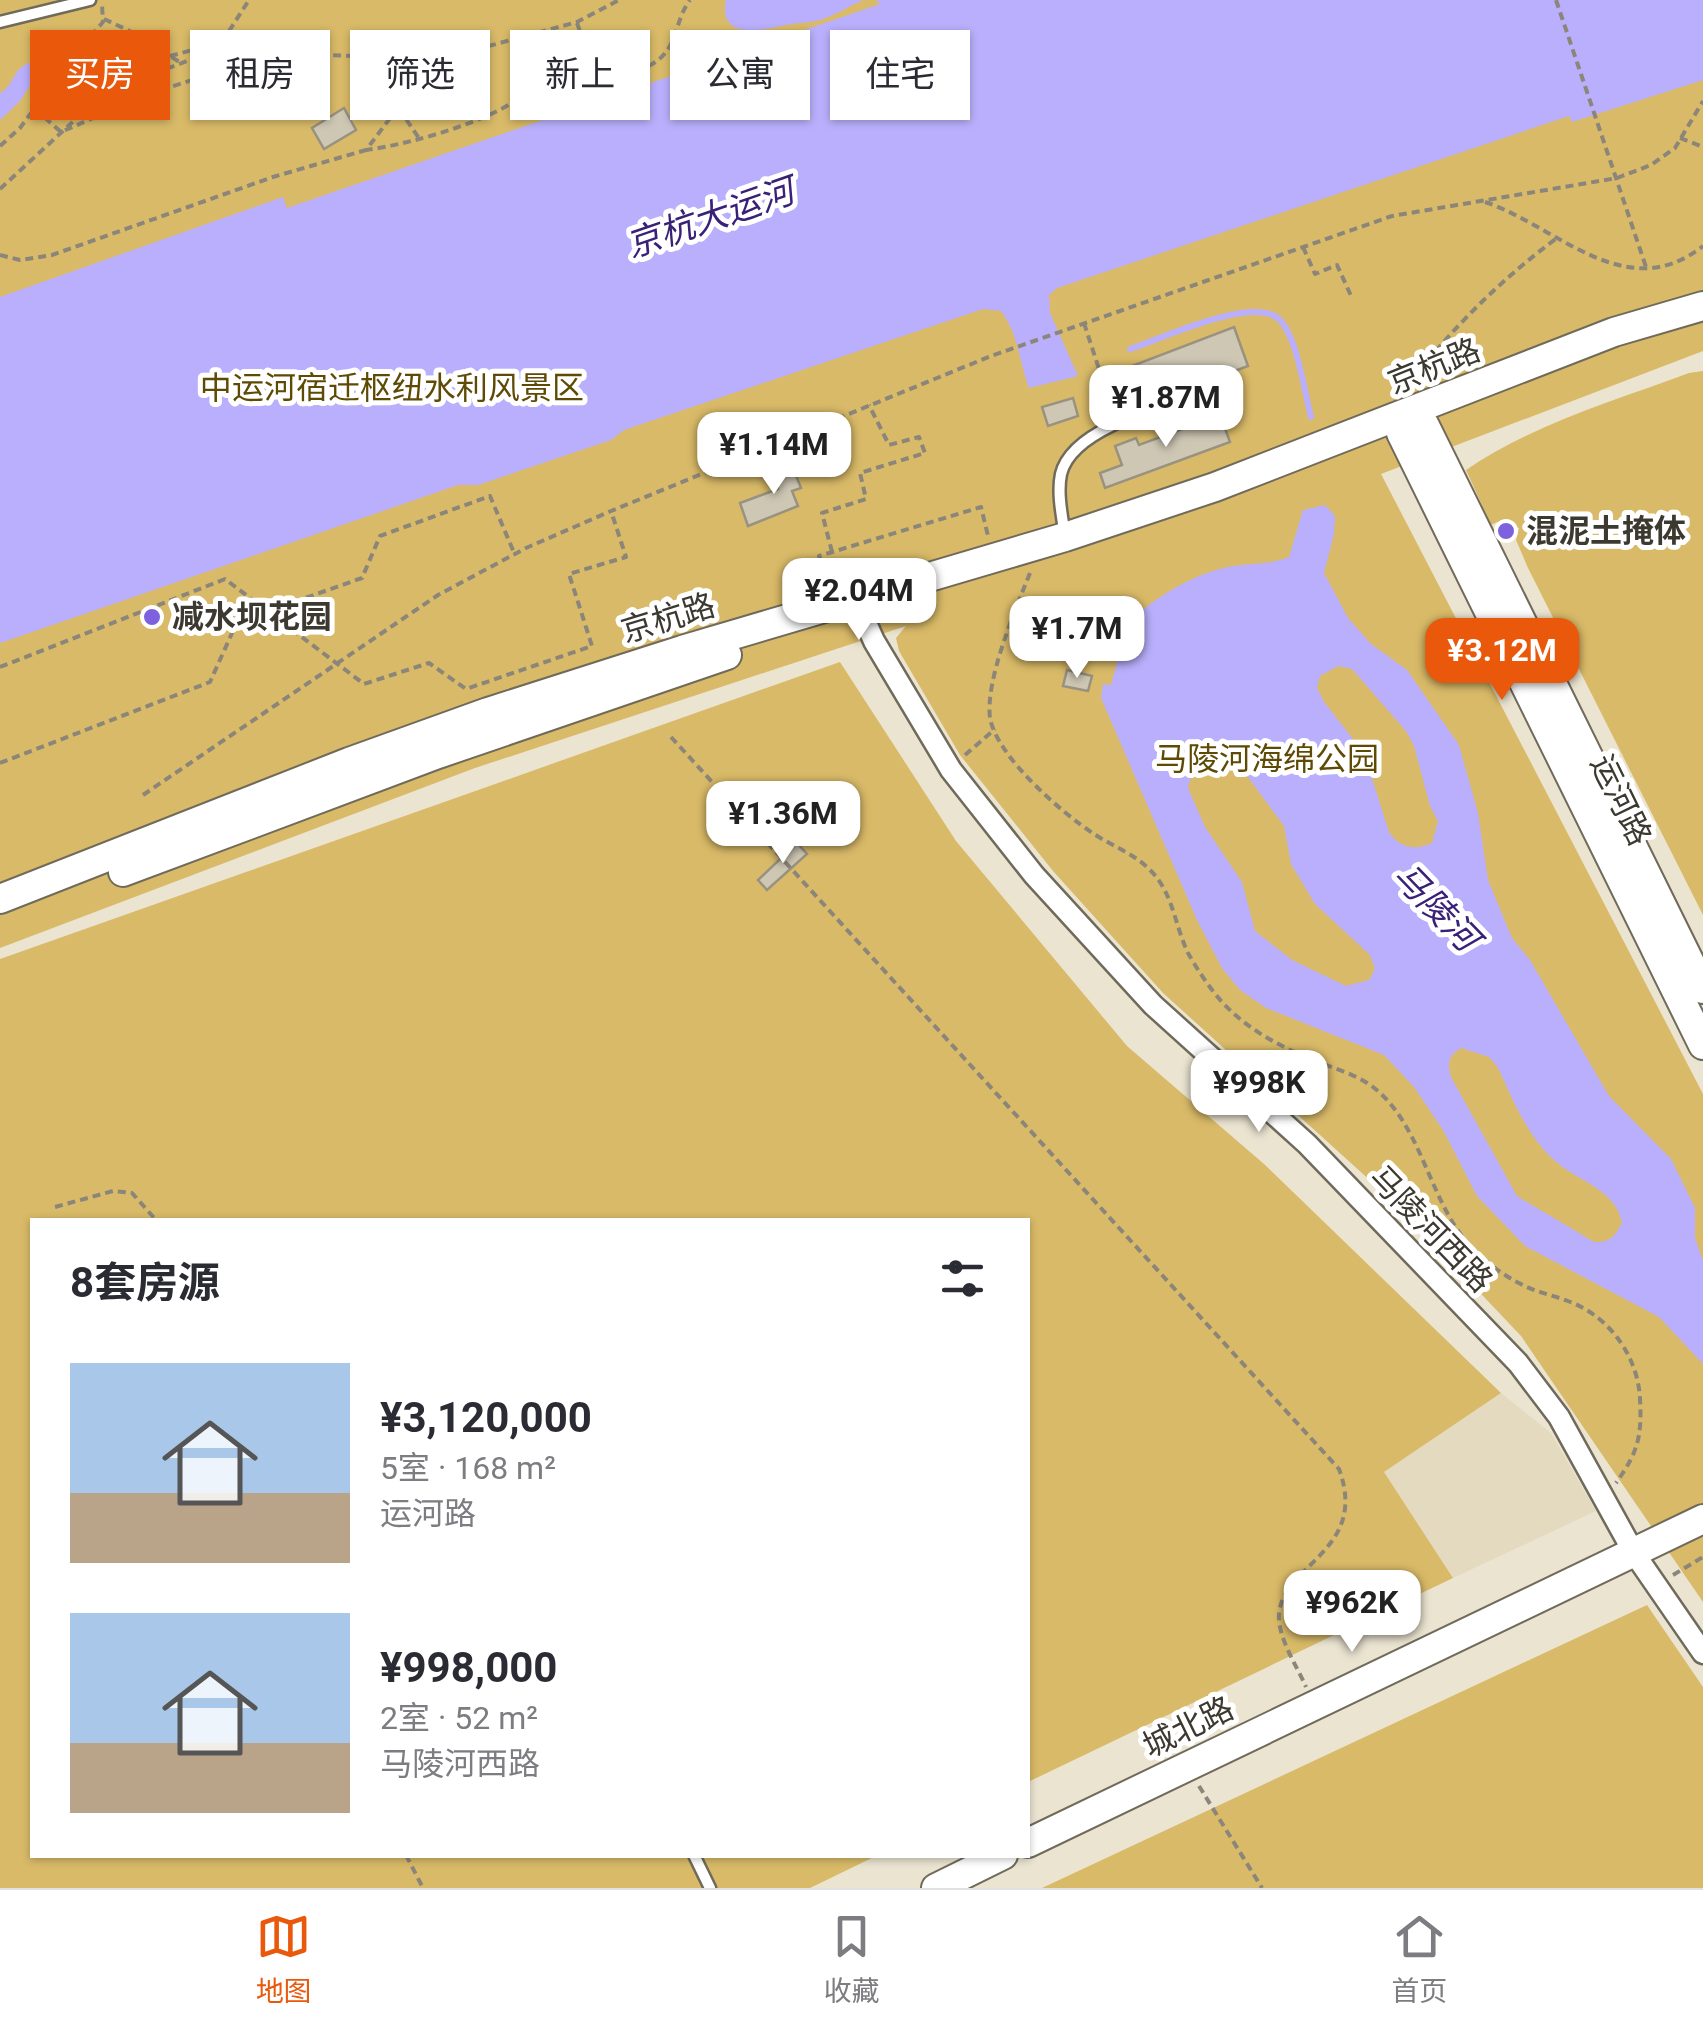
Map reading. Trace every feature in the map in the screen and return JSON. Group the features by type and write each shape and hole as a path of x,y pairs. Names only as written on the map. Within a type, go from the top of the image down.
{"street":[{"name":"京杭路","path":"0,900 471,718 682,650 1036,558 1198,506 1410,424 1614,332 1703,306"},
{"name":"京杭路","path":"0,918 850,605 1410,424 1703,323"},
{"name":"运河路","path":"1410,424 1703,989"},
{"name":"运河路","path":"1410,424 1703,1045"},
{"name":"马陵河西路","path":"850,605 951,770 1034,875 1152,1005 1307,1144 1518,1362 1560,1417 1634,1553 1703,1653"},
{"name":"城北路","path":"1030,1842 1703,1519"},
{"path":"936,1888 997,1858"}],"lane":[{"path":"0,22 90,0"},
{"path":"1065,536 1060,476 1076,448 1117,423 1220,388"},
{"path":"695,1858 710,1888"}],"path":[{"path":"95,30 104,19 101,0"},
{"path":"229,30 249,0"},
{"path":"551,30 577,22 618,0"},
{"path":"650,64 670,47 690,0"},
{"path":"1556,0 1646,267"},
{"path":"104,19 124,30"},
{"path":"577,22 580,30"},
{"path":"170,56 190,51"},
{"path":"170,56 181,63"},
{"path":"0,189 90,106 190,60"},
{"path":"61,132 146,95 190,81"},
{"path":"143,794 438,595 611,511 990,356 1392,216 1617,178 1666,156 1703,100"},
{"path":"0,255 20,260 52,255 273,176 366,150 421,141 510,103"},
{"path":"0,146 30,114"},
{"path":"47,120 61,132"},
{"path":"366,150 390,120"},
{"path":"407,120 421,141"},
{"path":"1680,138 1703,147"},
{"path":"1481,201 1518,215 1598,260 1627,267 1672,265 1703,246"},
{"path":"1427,361 1497,285 1557,238"},
{"path":"1303,246 1315,274 1337,265 1352,298"},
{"path":"1084,323 1117,423"},
{"path":"832,552 822,513 866,500 860,473 925,454 919,437 889,444 868,405"},
{"path":"0,763 210,682 236,622 362,578 380,536 490,496 515,555"},
{"path":"850,605 819,556 981,507 991,547"},
{"path":"0,667 224,579 364,684 429,663 466,689 592,646 569,574 626,557 611,511"},
{"path":"1036,558 1008,627 990,720 1009,754 1032,784 1059,809 1155,874 1171,902 1188,952 1220,1001 1246,1025 1276,1044 1371,1086 1394,1107 1450,1221 1494,1268 1517,1283 1572,1302 1616,1335 1631,1358 1640,1388 1640,1440 1634,1458 1604,1499"},
{"path":"951,770 996,729"},
{"path":"671,737 1339,1469 1346,1499 1337,1534 1284,1598 1279,1613 1282,1634 1314,1706"},
{"path":"54,1207 113,1191 132,1192 154,1218"},
{"path":"1656,1586 1703,1556"},
{"path":"1186,1767 1262,1888"},
{"path":"408,1858 423,1888"}],"shaded area":[{"path":"1501,1393 1551,1433 1596,1511 1453,1578 1384,1472"}],"green space":[{"name":"中运河宿迁枢纽水利风景区","path":"0,0 1703,0 1703,351 1381,474 1703,1094 1703,1602 1521,1336 1395,1203 1163,993 1053,871 960,755 899,651 896,638 906,626 475,768 0,948"},
{"path":"1703,371 1703,915 1528,568 1516,540 1519,528 1497,522 1491,525 1466,470 1546,426"},
{"path":"840,662 956,841 1127,1046 1264,1164 1501,1393 1384,1472 1453,1578 1030,1781 1030,1218 30,1218 30,1858 872,1858 810,1888 0,1888 0,959"},
{"path":"1647,1605 1703,1687 1703,1888 1042,1888"}],"water":[{"path":"726,0 863,0 820,20 762,30 734,27 725,13"},
{"name":"京杭大运河","path":"876,0 1703,0 1703,80 1572,122 1569,116 1057,288 1049,295 1050,313 1078,376 1029,388 1007,320 1001,311 983,309 624,430 611,440 478,485 458,485 0,643 0,297 283,197 287,208 543,120 650,120 650,83 670,76 670,120 810,120 810,30 804,30 880,4"},
{"path":"30,63 30,85 0,120 0,93 20,69"},
{"path":"1325,505 1335,516 1324,573 1348,618 1371,644 1407,670 1459,745 1478,813 1488,880 1512,938 1530,960 1609,1096 1671,1159 1695,1208 1695,1238 1703,1261 1703,1364 1659,1317 1525,1246 1477,1196 1443,1130 1414,1087 1384,1055 1266,1008 1240,990 1222,968 1197,920 1101,698 1103,684 1111,685 1123,640 1114,634 1153,602 1196,577 1228,567 1289,557 1303,510","holes":["1338,666 1352,669 1406,731 1414,746 1430,806 1438,821 1432,843 1408,846 1389,832 1364,753 1317,688 1320,676","1229,761 1242,769 1284,826 1291,864 1315,904 1370,955 1375,969 1369,980 1346,986 1292,960 1255,931 1242,882 1205,827 1188,788 1197,770","1461,1048 1489,1057 1497,1066 1539,1144 1560,1165 1606,1195 1619,1212 1622,1223 1611,1238 1594,1242 1517,1196 1451,1077 1453,1054"]}],"building":[{"path":"344,108 356,130 324,149 312,128"},
{"path":"1234,327 1248,366 1132,404 1126,385 1116,388 1111,374"},
{"path":"1073,398 1078,416 1048,426 1042,407"},
{"path":"1220,415 1230,442 1105,488 1100,473 1122,465 1115,446 1136,438 1139,445"},
{"path":"791,463 801,488 792,491 798,506 748,526 740,503 778,489 771,471"},
{"path":"1067,670 1092,676 1088,691 1063,686"},
{"path":"797,843 807,854 767,890 758,880"}],"waterway":[{"name":"马陵河","path":"1130,349 1207,321 1250,312 1268,313 1280,320 1291,340 1311,417"}],"place":[{"name":"混泥土掩体","path":"1506,531"},
{"name":"减水坝花园","path":"152,617"}],"park label":[{"name":"马陵河海绵公园","path":"1267,759"}]}
